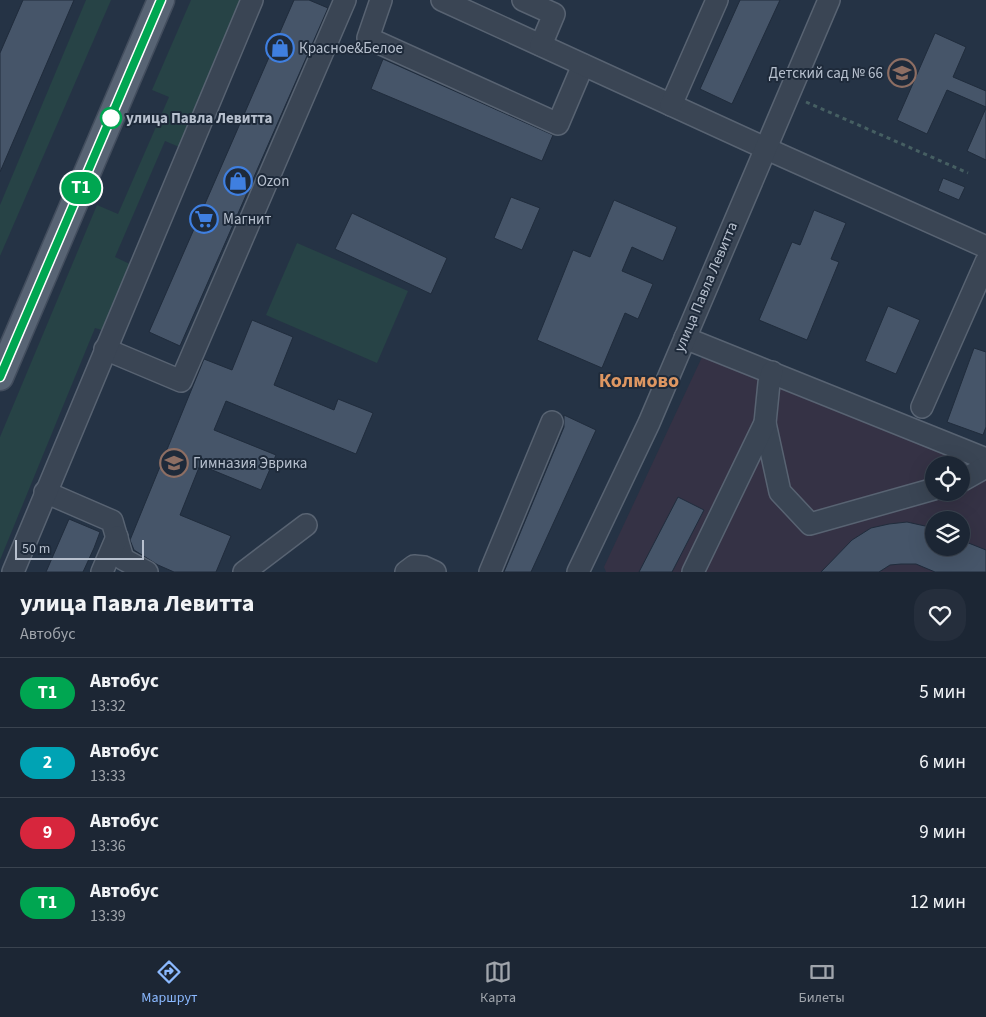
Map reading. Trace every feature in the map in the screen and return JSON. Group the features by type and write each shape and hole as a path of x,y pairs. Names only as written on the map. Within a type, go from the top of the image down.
{"main road":[{"path":"0,377 162,0"}],"street":[{"path":"13,572 252,0"},
{"path":"105,349 181,381 345,0"},
{"path":"381,0 368,38 558,124 583,65"},
{"path":"442,0 485,8 541,45 986,247"},
{"path":"523,0 554,14 541,45"},
{"path":"671,105 717,0"},
{"name":"улица Павла Левитта","path":"578,572 649,423 829,0"},
{"path":"922,408 986,262"},
{"path":"685,338 986,458"},
{"path":"772,372 768,382 765,423 780,492 810,524 925,492"},
{"path":"490,572 552,422"},
{"path":"693,572 765,423"},
{"path":"970,476 986,467"},
{"path":"45,492 112,521 124,559 147,572"},
{"path":"244,572 306,525"},
{"path":"102,572 117,537"},
{"path":"406,572 414,566 424,567 435,572"}],"path":[{"path":"799,100 968,173"}],"shaded area":[{"path":"703,355 954,456 925,456 925,501 970,501 970,463 986,469 986,572 606,572 604,567"}],"green space":[{"path":"86,0 111,0 0,256 0,205"},
{"path":"191,0 246,0 184,149 165,141 115,257 134,266 105,331 95,328 0,560 0,437 97,205 118,214 169,97 152,90"},
{"path":"297,243 408,291 377,363 266,315"}],"building":[{"path":"23,0 74,0 0,172 0,53"},
{"path":"294,0 309,0 328,8 180,346 149,332"},
{"path":"740,0 780,0 732,104 700,89"},
{"path":"935,33 966,47 953,77 986,91 986,107 947,90 927,134 897,120"},
{"path":"383,59 553,135 542,161 371,89"},
{"path":"986,108 986,160 967,151"},
{"path":"943,178 965,187 959,200 938,191"},
{"path":"511,197 540,208 522,250 494,238"},
{"path":"614,200 677,227 663,261 632,247 622,271 653,284 638,319 625,313 602,368 537,340 573,250 590,257"},
{"path":"814,210 846,223 831,259 839,262 807,340 759,320 792,242 800,245"},
{"path":"352,213 447,258 431,294 335,249"},
{"path":"888,306 920,320 896,374 865,361"},
{"path":"252,320 293,337 274,385 334,410 338,399 373,413 356,454 226,401 214,430 276,455 261,490 200,465 180,515 231,536 216,572 174,572 158,565 134,550 130,540 204,359 232,370"},
{"path":"974,348 986,352 986,427 983,435 947,422"},
{"path":"564,415 596,430 531,572 504,572 564,427"},
{"path":"678,497 704,510 672,572 639,572"},
{"path":"69,519 100,532 94,548 83,572 46,572"},
{"path":"907,522 925,526 925,556 970,556 970,544 986,550 986,572 935,572 916,564 901,564 890,565 879,572 821,572 852,540 871,528"}],"bus line":[{"name":"Т1","path":"0,377 161,0"}],"place":[{"name":"Красное&Белое","path":"280,48"},
{"name":"Детский сад № 66","path":"902,73"},
{"name":"улица Павла Левитта","path":"111,118"},
{"name":"Ozon","path":"238,181"},
{"name":"Магнит","path":"204,219"},
{"name":"Гимназия Эврика","path":"174,463"}],"district":[{"name":"Колмово","path":"639,381"}]}
